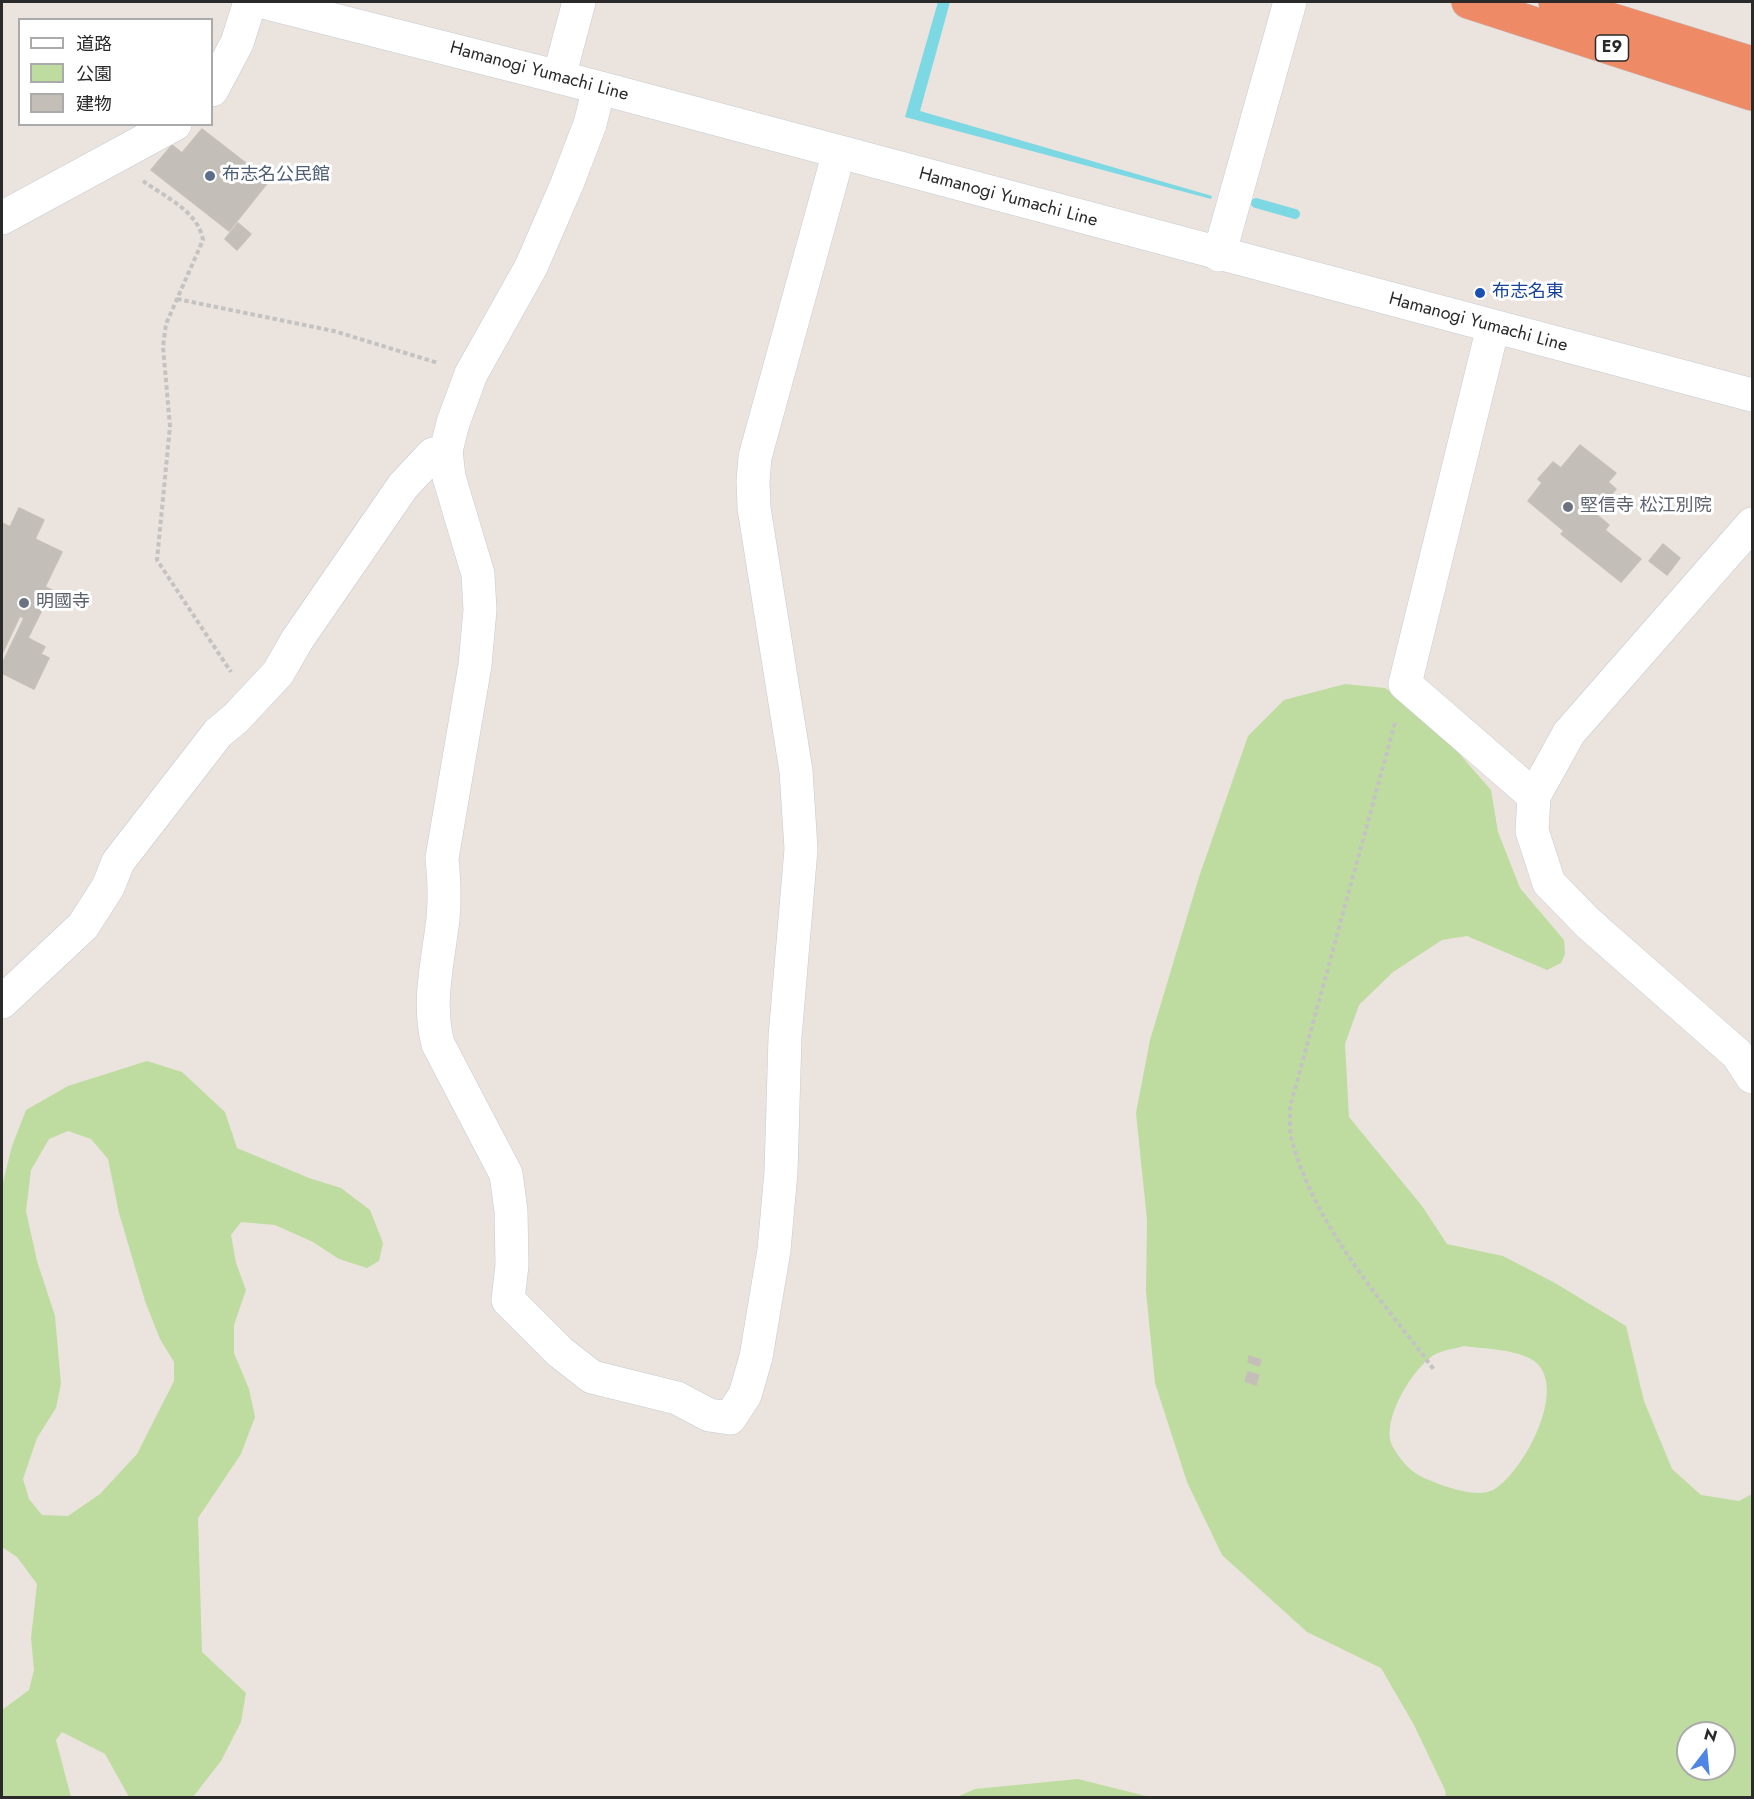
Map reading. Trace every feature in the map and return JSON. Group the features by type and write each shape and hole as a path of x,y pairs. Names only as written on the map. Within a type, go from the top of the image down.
{"highway":[{"name":"E9","path":"1470,2 1752,94"},
{"name":"E9","path":"1555,2 1752,63"},
{"path":"1565,2 1752,48"},
{"path":"1675,69 1752,107"}],"street":[{"path":"213,88 237,44 250,2"},
{"name":"Hamanogi Yumachi Line","path":"263,2 559,77 1219,255 1752,395"},
{"path":"559,77 579,2"},
{"path":"1219,255 1290,2"},
{"path":"599,88 567,184 535,256 471,374 453,423 446,451 449,477 470,540 478,574 480,610 475,664 442,858 444,888 432,1000 433,1025 438,1044 506,1174 511,1211 512,1265 508,1300 560,1352 592,1377 676,1398 709,1415 730,1418 745,1395 756,1357 774,1250 782,1172 785,1037 801,849 796,771 760,554 753,481 755,457 839,152"},
{"path":"2,218 114,160 172,126"},
{"path":"1493,327 1405,684 1534,796"},
{"path":"2,1002 83,926 108,887 118,862 218,733 278,673 297,640 403,486 434,454 446,451"},
{"path":"1752,524 1569,733 1534,796 1532,831 1549,884 1588,923 1737,1054 1752,1077"}],"path":[{"path":"114,160 193,217 201,227 202,240 166,324 163,346 170,426 157,560 251,702"},
{"path":"177,299 334,331 471,374"},
{"path":"1405,684 1290,1107 1292,1142 1307,1183 1331,1232 1435,1371"}],"green space":[{"path":"1345,684 1385,688 1421,710 1491,790 1498,832 1520,888 1564,940 1565,954 1561,963 1547,970 1467,936 1442,940 1393,972 1359,1005 1345,1044 1349,1117 1422,1206 1447,1244 1503,1256 1555,1283 1626,1326 1644,1401 1672,1469 1701,1495 1739,1501 1752,1494 1752,1797 1446,1797 1445,1790 1414,1725 1381,1668 1307,1632 1222,1555 1187,1482 1155,1383 1146,1291 1147,1220 1136,1113 1150,1040 1199,877 1248,736 1284,700","holes":["1464,1346 1507,1351 1531,1359 1542,1371 1547,1387 1539,1427 1518,1466 1493,1490 1481,1493 1444,1486 1411,1470 1397,1454 1390,1434 1395,1409 1417,1371 1434,1355"]},
{"path":"147,1061 182,1072 225,1112 237,1148 309,1178 341,1188 370,1210 383,1243 379,1261 367,1268 339,1259 313,1242 275,1225 241,1222 231,1235 236,1263 246,1290 234,1325 234,1353 249,1389 255,1417 241,1454 198,1518 202,1652 246,1693 241,1722 221,1761 193,1797 129,1797 105,1754 62,1732 56,1740 71,1797 2,1797 2,1710 29,1690 34,1670 31,1638 37,1584 17,1557 2,1547 2,1186 12,1146 26,1110 68,1086","holes":["68,1131 91,1139 108,1159 119,1213 145,1301 160,1339 174,1362 174,1381 137,1454 100,1494 68,1516 42,1515 29,1499 23,1479 37,1438 56,1408 61,1384 55,1316 37,1261 26,1211 31,1170 49,1139"]},
{"path":"1078,1779 1150,1797 957,1797 975,1789"}],"water":[{"path":"938,2 950,2 920,111 1212,196 1211,199 905,117"}],"building":[{"name":"布志名公民館","path":"202,129 269,181 229,231 151,170 172,145 182,153"},
{"path":"238,223 251,234 237,250 225,239"},
{"name":"堅信寺 松江別院","path":"1580,445 1616,473 1608,482 1616,489 1596,514 1609,525 1605,530 1641,559 1621,582 1561,534 1564,531 1528,501 1542,483 1538,479 1553,462 1561,468"},
{"name":"明國寺","path":"19,508 44,520 35,539 62,552 45,587 52,590 28,638 45,647 41,654 49,658 34,689 2,673 2,664 24,618 20,616 2,654 2,523 10,527"},
{"path":"1663,544 1680,558 1667,575 1649,561"},
{"path":"1249,1356 1261,1360 1259,1366 1248,1362"},
{"path":"1248,1372 1259,1375 1256,1385 1245,1381"}],"waterway":[{"path":"1256,203 1295,214"}],"place":[{"name":"布志名公民館","path":"210,176"},
{"name":"布志名東","path":"1480,293"},
{"name":"堅信寺 松江別院","path":"1568,507"},
{"name":"明國寺","path":"24,603"}]}
